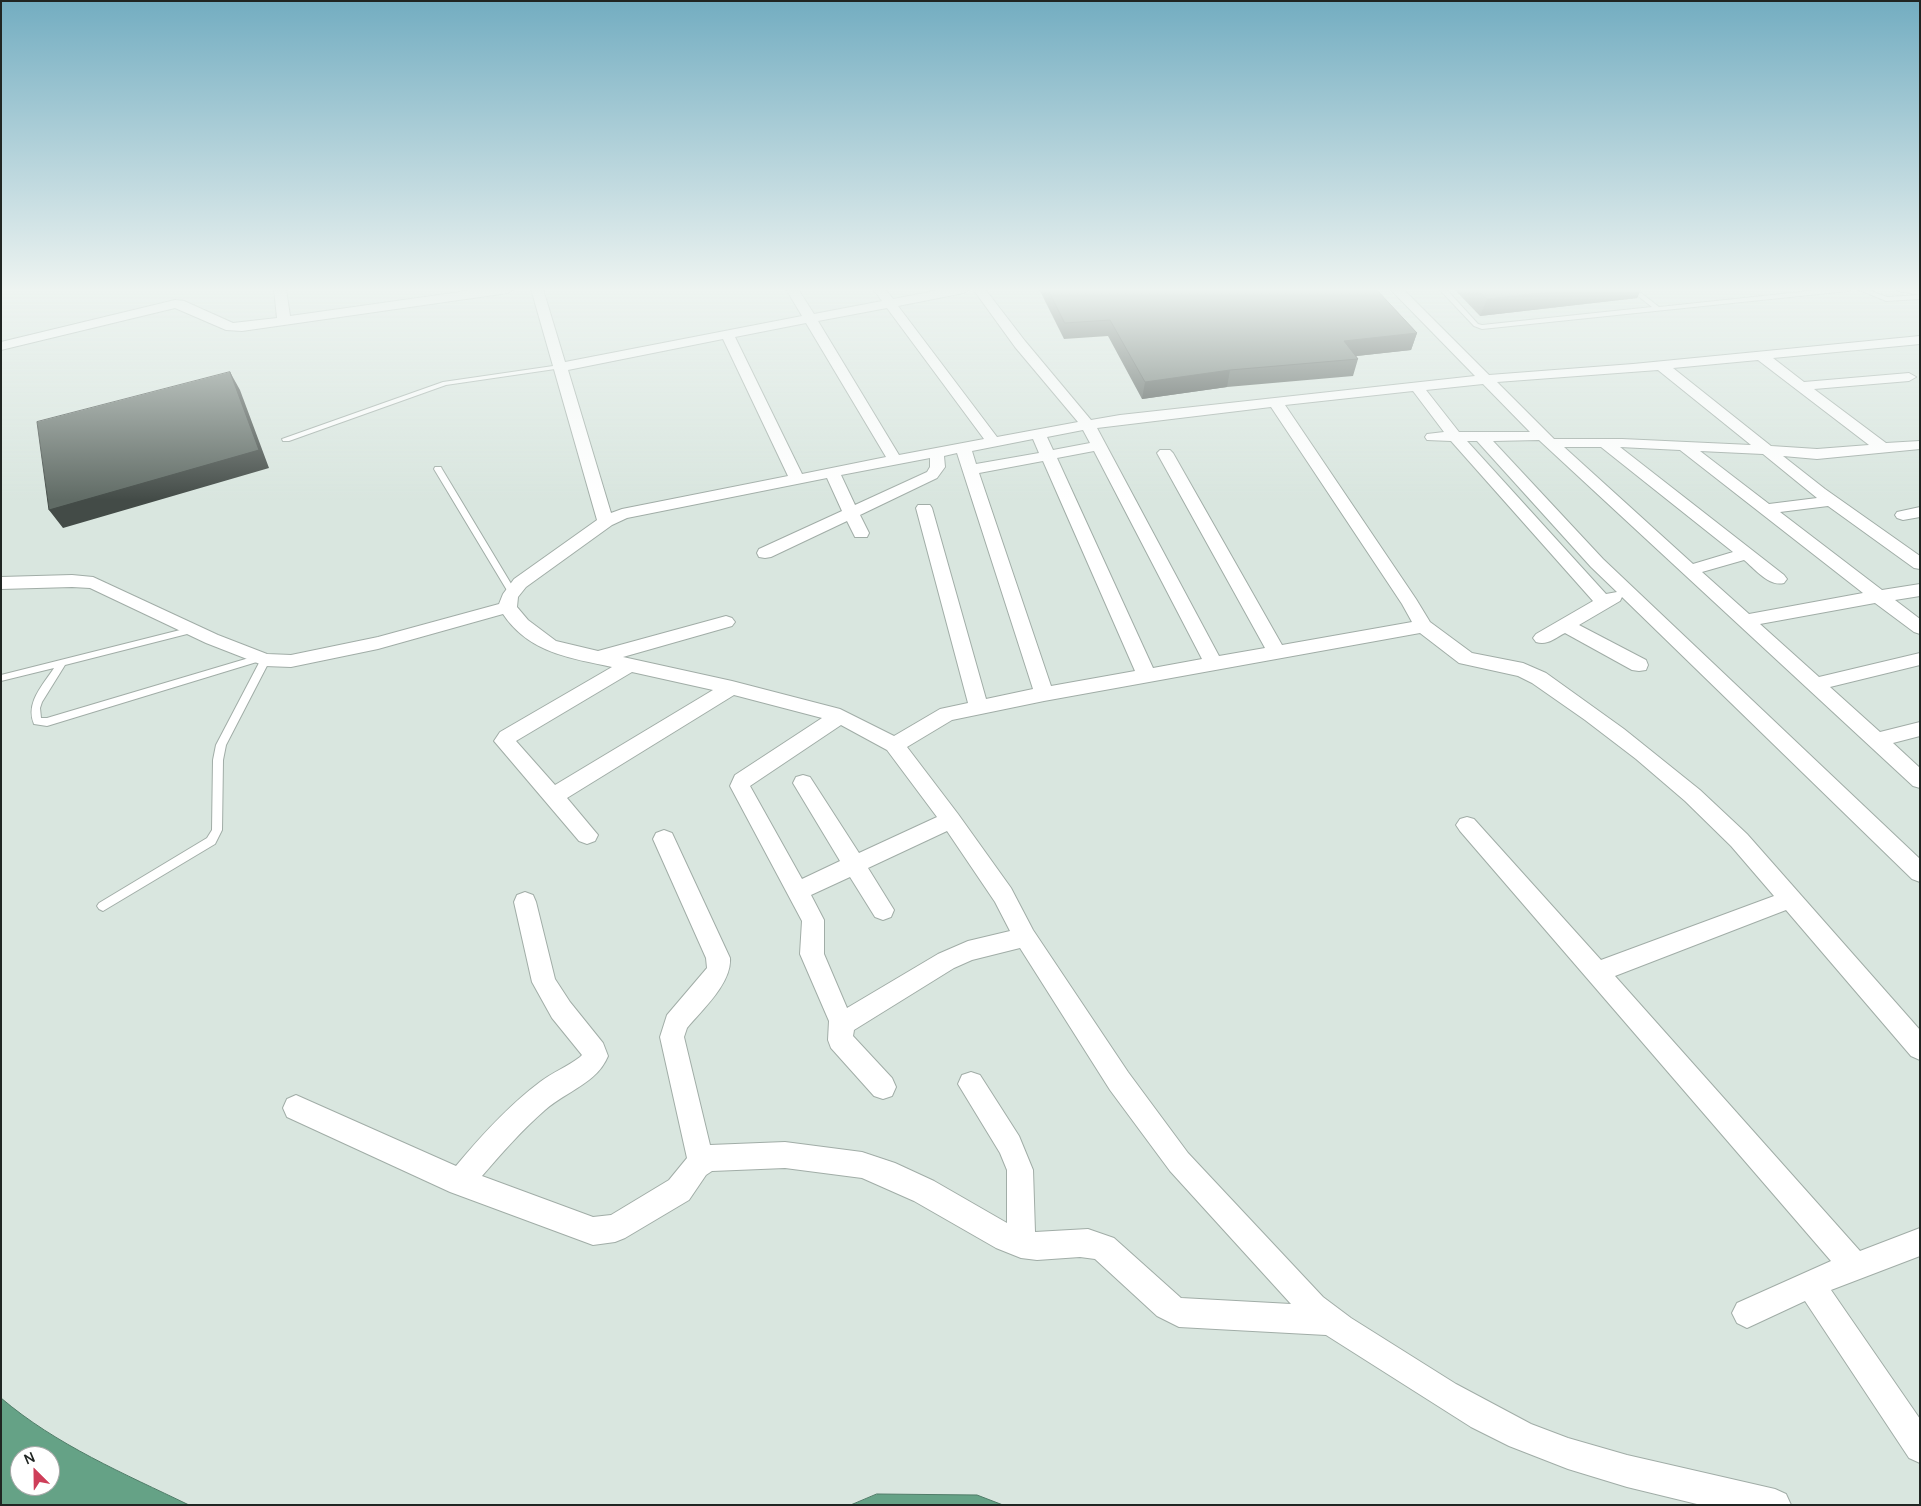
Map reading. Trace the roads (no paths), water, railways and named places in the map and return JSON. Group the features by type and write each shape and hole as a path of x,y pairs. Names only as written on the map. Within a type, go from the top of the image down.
{"street":[{"path":"558,359 606,522"},
{"path":"560,367 599,359"},
{"path":"739,359 797,479"},
{"path":"834,359 895,460"},
{"path":"932,359 993,442"},
{"path":"1033,359 1088,425 1214,664"},
{"path":"1468,359 1546,440 1920,780"},
{"path":"1,583 72,581 93,583 192,630 262,659 291,661 378,644 510,599 520,583 606,522 622,514 936,452 1120,419 1487,378 1718,359"},
{"path":"1766,359 1883,448"},
{"path":"1661,365 1831,501 1920,564"},
{"path":"1801,386 1909,377"},
{"path":"1416,386 1455,437 1604,603"},
{"path":"1276,403 1410,603 1423,626 1466,658 1532,674 1611,729 1721,821 1920,1048"},
{"path":"1038,434 1147,676"},
{"path":"1432,437 1481,437 1816,454 1919,445"},
{"path":"1481,437 1552,516 1625,591 1920,874"},
{"path":"1605,443 1778,579"},
{"path":"970,470 1099,446"},
{"path":"1684,446 1920,628"},
{"path":"963,447 1044,694"},
{"path":"765,553 932,474 938,470 939,466 936,452"},
{"path":"1165,453 1277,652"},
{"path":"832,472 861,534"},
{"path":"1765,509 1831,501"},
{"path":"924,508 979,708"},
{"path":"1903,515 1920,512"},
{"path":"1690,570 1747,554"},
{"path":"1746,621 1920,590"},
{"path":"1542,638 1625,591"},
{"path":"510,599 520,622 543,642 555,648 732,688 840,716 894,745 1004,894 1025,937 1119,1082 1179,1162 1313,1307 1329,1321 1459,1404 1540,1443 1631,1472 1775,1505"},
{"path":"598,658 726,622"},
{"path":"1565,625 1639,665"},
{"path":"894,745 947,714 1044,694 1423,626"},
{"path":"1816,684 1917,659"},
{"path":"587,836 504,741 507,737 630,665"},
{"path":"554,796 732,688"},
{"path":"840,716 740,784 813,920 812,954 842,1024 840,1036 842,1043 883,1087"},
{"path":"1878,740 1920,729"},
{"path":"803,783 883,910"},
{"path":"797,891 951,820"},
{"path":"1467,825 1598,972 1854,1267"},
{"path":"664,839 718,958 719,968 716,975 676,1023 672,1037 701,1162"},
{"path":"1598,972 1791,899"},
{"path":"460,1182 497,1136 526,1109 552,1088 589,1066 596,1056 550,995 540,967 525,902"},
{"path":"842,1024 946,961 968,951 1025,937"},
{"path":"971,1084 1010,1145 1020,1170 1022,1244"},
{"path":"296,1108 460,1182 594,1232 622,1224 679,1190 701,1162 718,1156 785,1155 862,1165 904,1181 1006,1238 1022,1244 1035,1246 1086,1242 1096,1244 1104,1248 1167,1306 1179,1312 1329,1321"},
{"path":"1747,1313 1810,1284 1920,1242"},
{"path":"1810,1284 1920,1447"}],"lane":[{"path":"286,439 445,384 560,367"},
{"path":"438,469 510,599"},
{"path":"1,678 192,630"},
{"path":"61,664 37,702 35,708 38,721 40,722 47,722 262,659"},
{"path":"104,906 203,847 215,835 217,830 218,760 221,745 262,659"}]}
